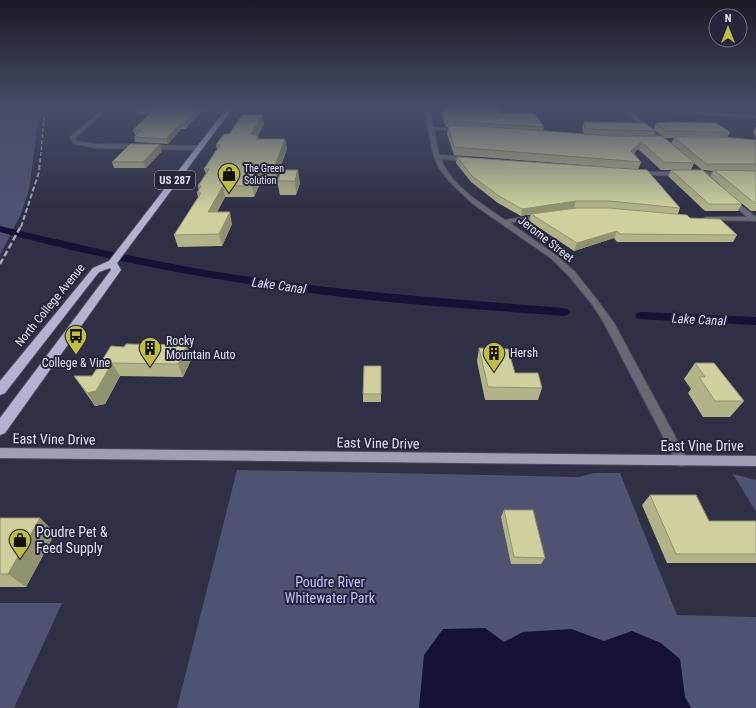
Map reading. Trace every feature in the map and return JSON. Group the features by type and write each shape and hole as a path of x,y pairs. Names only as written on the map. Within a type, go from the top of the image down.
{"highway":[{"name":"North College Avenue","path":"0,390 96,270 112,263 204,142"},
{"name":"North College Avenue","path":"0,429 116,270 112,263"}],"main road":[{"name":"East Vine Drive","path":"0,453 756,461"}],"street":[{"path":"75,142 111,146 199,148"},
{"name":"Jerome Street","path":"435,142 442,168 460,189 551,255 579,281 596,302 609,323 682,461"},
{"path":"663,142 670,148"},
{"path":"438,157 475,159"},
{"path":"691,165 710,182"},
{"path":"633,173 732,174"},
{"path":"722,192 755,219"},
{"path":"506,222 552,213"},
{"path":"698,219 755,219"}],"green space":[{"path":"0,142 35,142 29,190 21,214 0,255"},
{"name":"Poudre River Whitewater Park","path":"237,470 579,477 594,473 620,473 677,615 756,617 756,708 177,708"},
{"path":"733,474 756,480 756,512"},
{"path":"0,603 62,603 14,708 0,708"}],"shaded area":[{"path":"485,628 504,642 523,632 571,629 604,641 632,631 661,643 680,659 685,697 691,708 419,708 424,655 443,629"}],"building":[{"path":"218,142 284,142 274,168 260,168 252,186 223,186 208,212 230,212 219,234 174,235 201,193 197,193 201,186 198,186 209,169 204,169 220,145 216,145"},
{"path":"453,142 641,142 631,151 641,162 454,147"},
{"path":"641,142 669,142 695,163 664,162"},
{"path":"680,142 756,142 756,164 706,164"},
{"path":"130,144 160,144 143,162 112,162"},
{"path":"457,157 647,170 680,208 610,201 576,201 522,209 499,196 472,176"},
{"path":"282,170 298,170 295,181 277,181"},
{"path":"671,170 702,170 742,204 709,204"},
{"path":"714,170 756,171 756,204"},
{"path":"576,208 609,208 687,215 690,218 720,219 737,235 620,234 617,231 577,243 531,214"},
{"path":"126,344 187,345 178,364 112,363 96,391 87,393 74,376 92,376 111,346 124,347"},
{"path":"479,348 508,349 515,373 538,373 542,388 488,387"},
{"path":"695,363 714,363 744,401 715,401 699,377 705,377"},
{"path":"364,366 381,366 381,394 363,394"},
{"path":"650,495 696,495 709,521 756,521 756,554 676,554"},
{"path":"504,510 533,510 545,558 514,557"},
{"path":"0,518 40,518 8,574 0,574"}],"waterway":[{"name":"Lake Canal","path":"0,229 118,258 198,273 278,285 379,297 563,312"},
{"name":"Lake Canal","path":"642,316 756,321"}],"railway":[{"path":"40,162 42,142"},
{"path":"21,227 39,172 40,161"},
{"path":"0,264 21,226"}],"place":[{"name":"The Green Solution","path":"229,194"},
{"name":"College & Vine","path":"76,356"},
{"name":"Rocky Mountain Auto","path":"150,368"},
{"name":"Hersh","path":"494,372"},
{"name":"Poudre Pet & Feed Supply","path":"20,560"}]}
